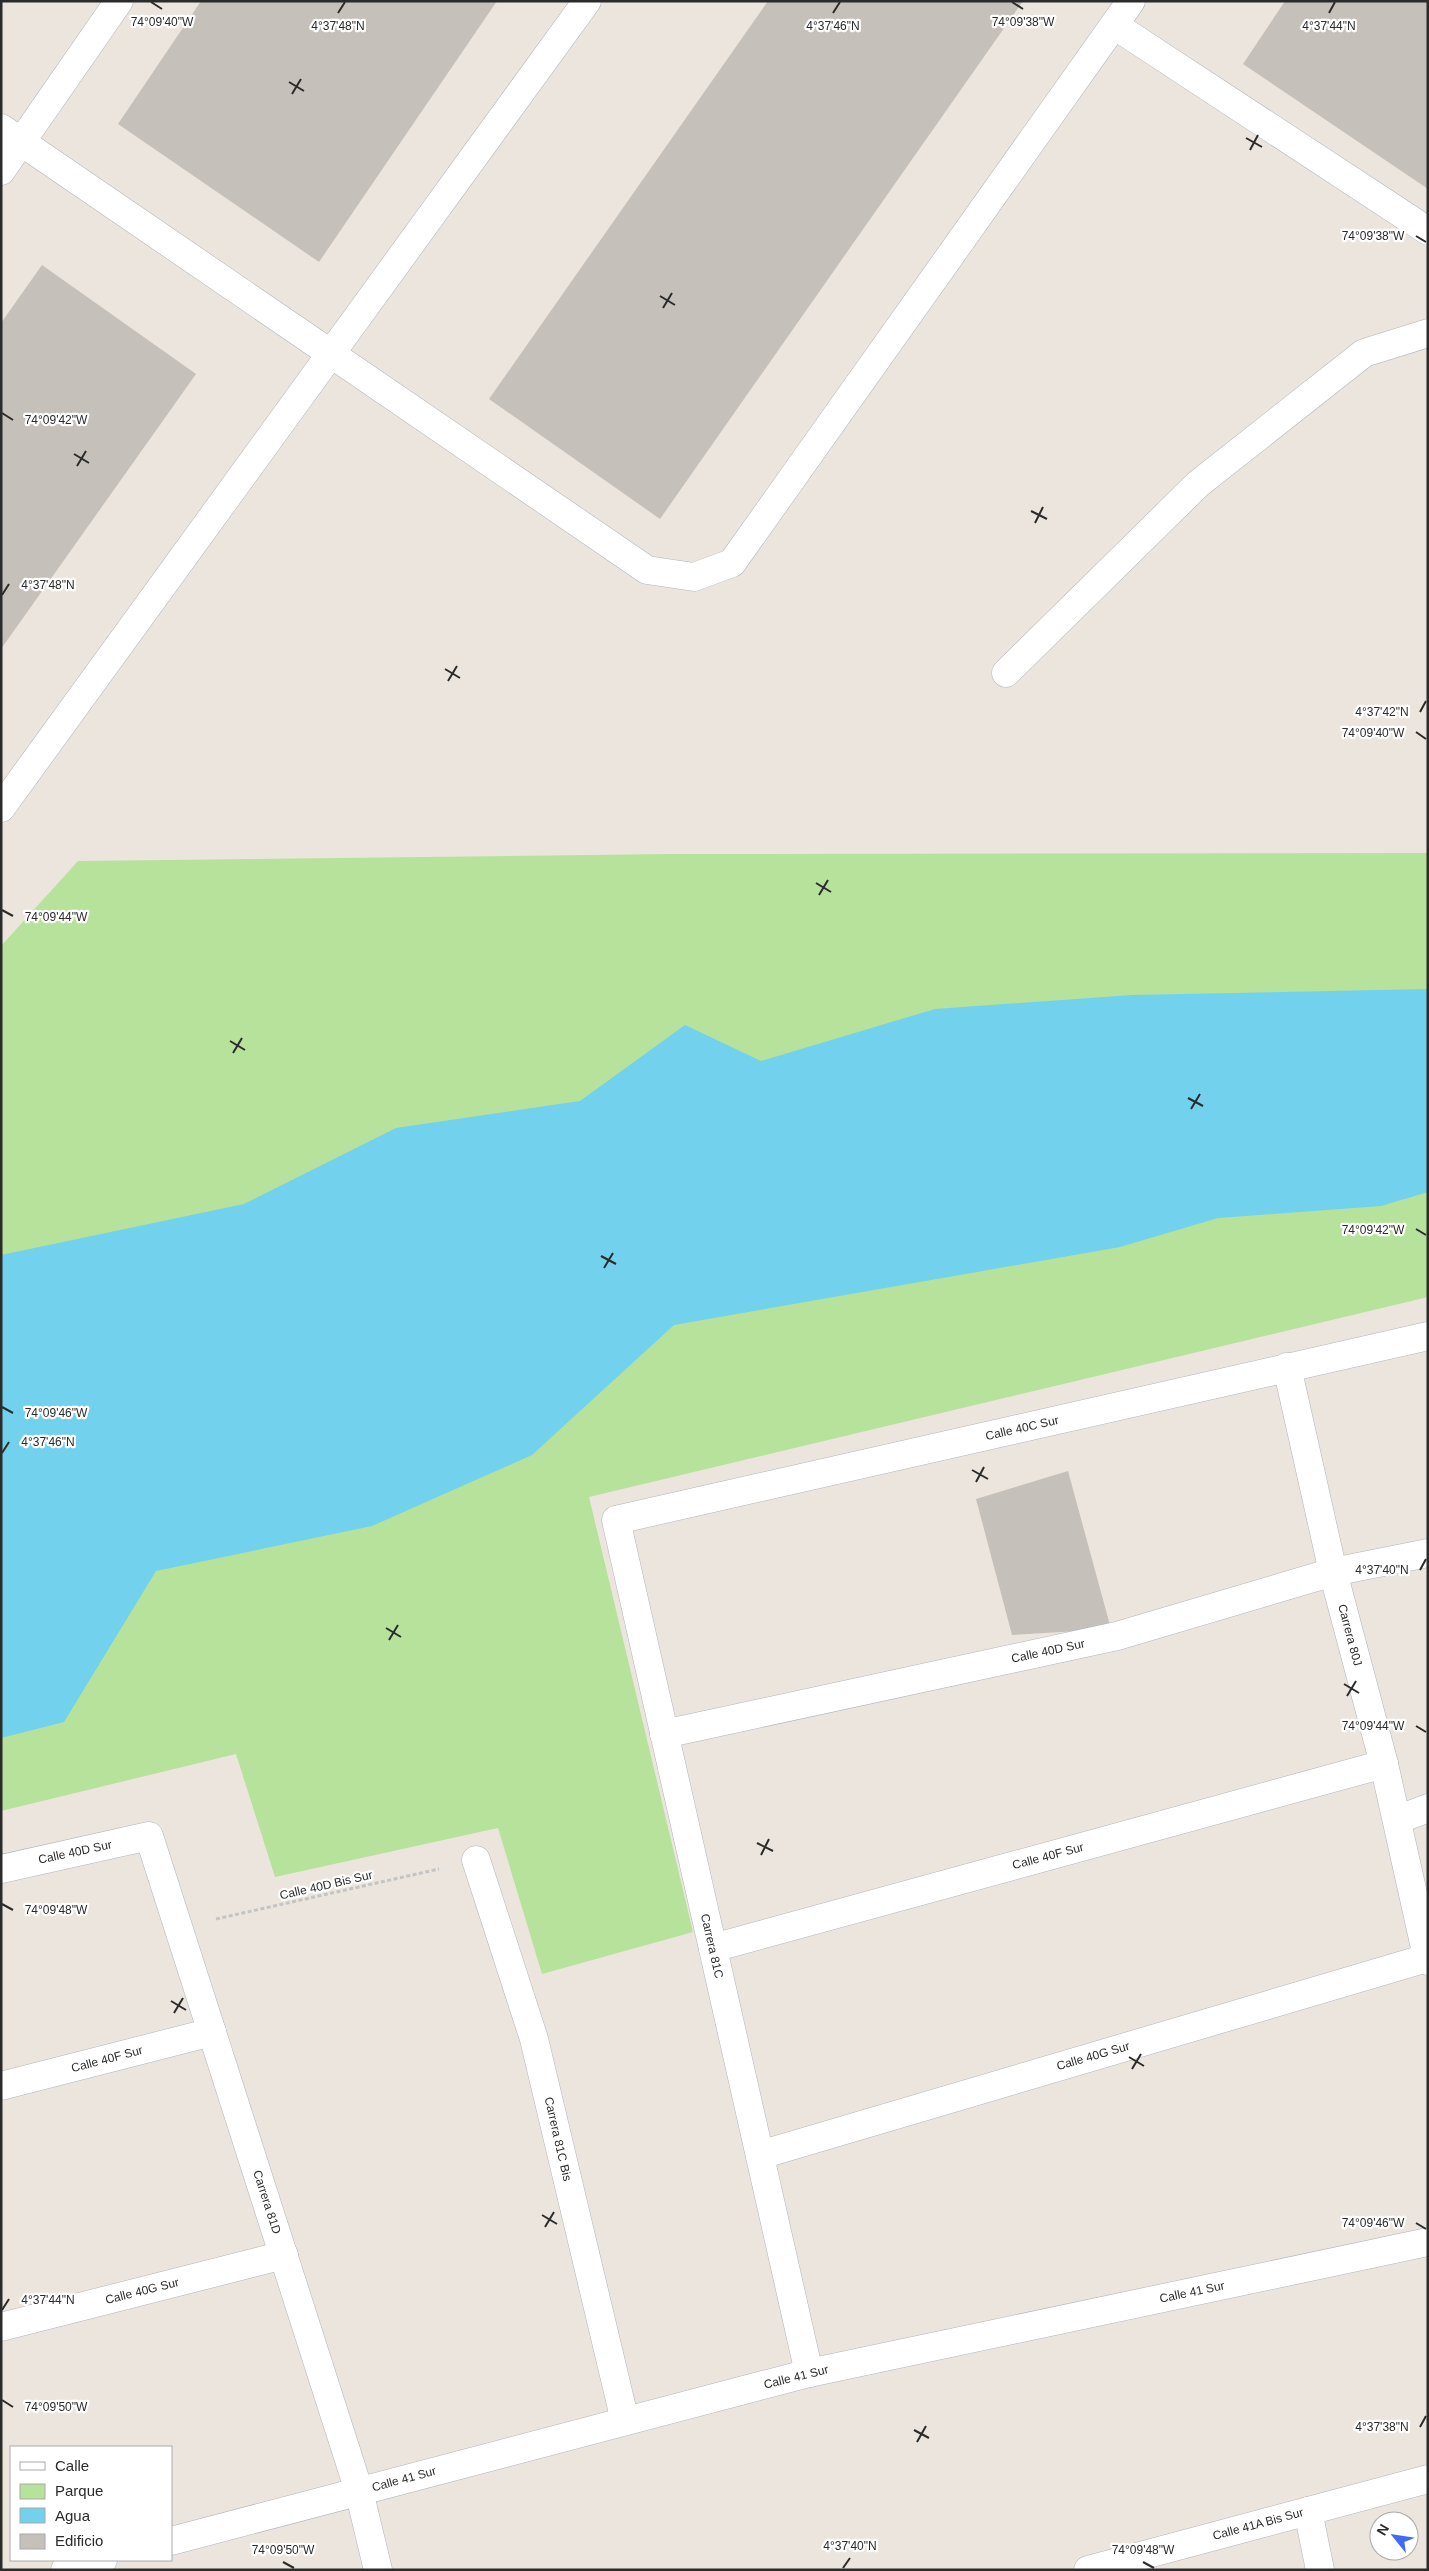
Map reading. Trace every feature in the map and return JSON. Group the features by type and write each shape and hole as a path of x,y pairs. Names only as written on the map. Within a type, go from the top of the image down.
{"street":[{"path":"1,171 11,135 119,1"},
{"path":"1,808 587,1"},
{"path":"11,135 647,570 694,577 732,563 1131,1"},
{"path":"1114,25 1428,231"},
{"path":"1006,673 1198,484 1364,353 1428,332"},
{"name":"Calle 40C Sur","path":"616,1520 1428,1336"},
{"name":"Carrera 80J","path":"1287,1367 1333,1572 1384,1764 1427,1959"},
{"name":"Carrera 81C","path":"616,1520 809,2373"},
{"name":"Calle 40D Sur","path":"664,1734 1117,1636 1333,1572 1428,1553"},
{"name":"Calle 40F Sur","path":"713,1948 1384,1764"},
{"path":"1397,1820 1428,1808"},
{"name":"Calle 40D Sur","path":"1,1869 150,1836"},
{"name":"Carrera 81D","path":"150,1836 359,2491 378,2570"},
{"name":"Carrera 81C Bis","path":"476,1860 534,2039 625,2421"},
{"name":"Calle 40G Sur","path":"760,2154 1427,1959"},
{"name":"Calle 40F Sur","path":"1,2086 212,2032"},
{"name":"Calle 41 Sur","path":"172,2541 809,2373 1428,2242"},
{"name":"Calle 40G Sur","path":"1,2327 284,2255"},
{"name":"Calle 41A Bis Sur","path":"1090,2570 1428,2479"},
{"path":"1308,2511 1320,2570"},
{"path":"65,2570 98,2561"}],"path":[{"name":"Calle 40D Bis Sur","path":"179,1927 476,1860"}],"green space":[{"path":"1428,853 1428,1297 589,1497 693,1932 542,1974 498,1828 275,1877 236,1754 1,1811 1,946 78,861 670,854"}],"water":[{"path":"1428,989 1428,1192 1381,1206 1218,1218 1120,1247 674,1325 532,1455 372,1526 156,1571 64,1722 1,1738 1,1255 244,1204 396,1128 580,1101 685,1025 761,1061 935,1009 1132,995"}],"building":[{"path":"201,1 497,1 319,262 118,124"},
{"path":"768,1 1023,1 660,519 489,399"},
{"path":"1285,1 1428,1 1428,189 1243,64"},
{"path":"42,265 196,374 1,649 1,323"},
{"path":"1068,1471 1111,1629 1012,1635 976,1499"}]}
